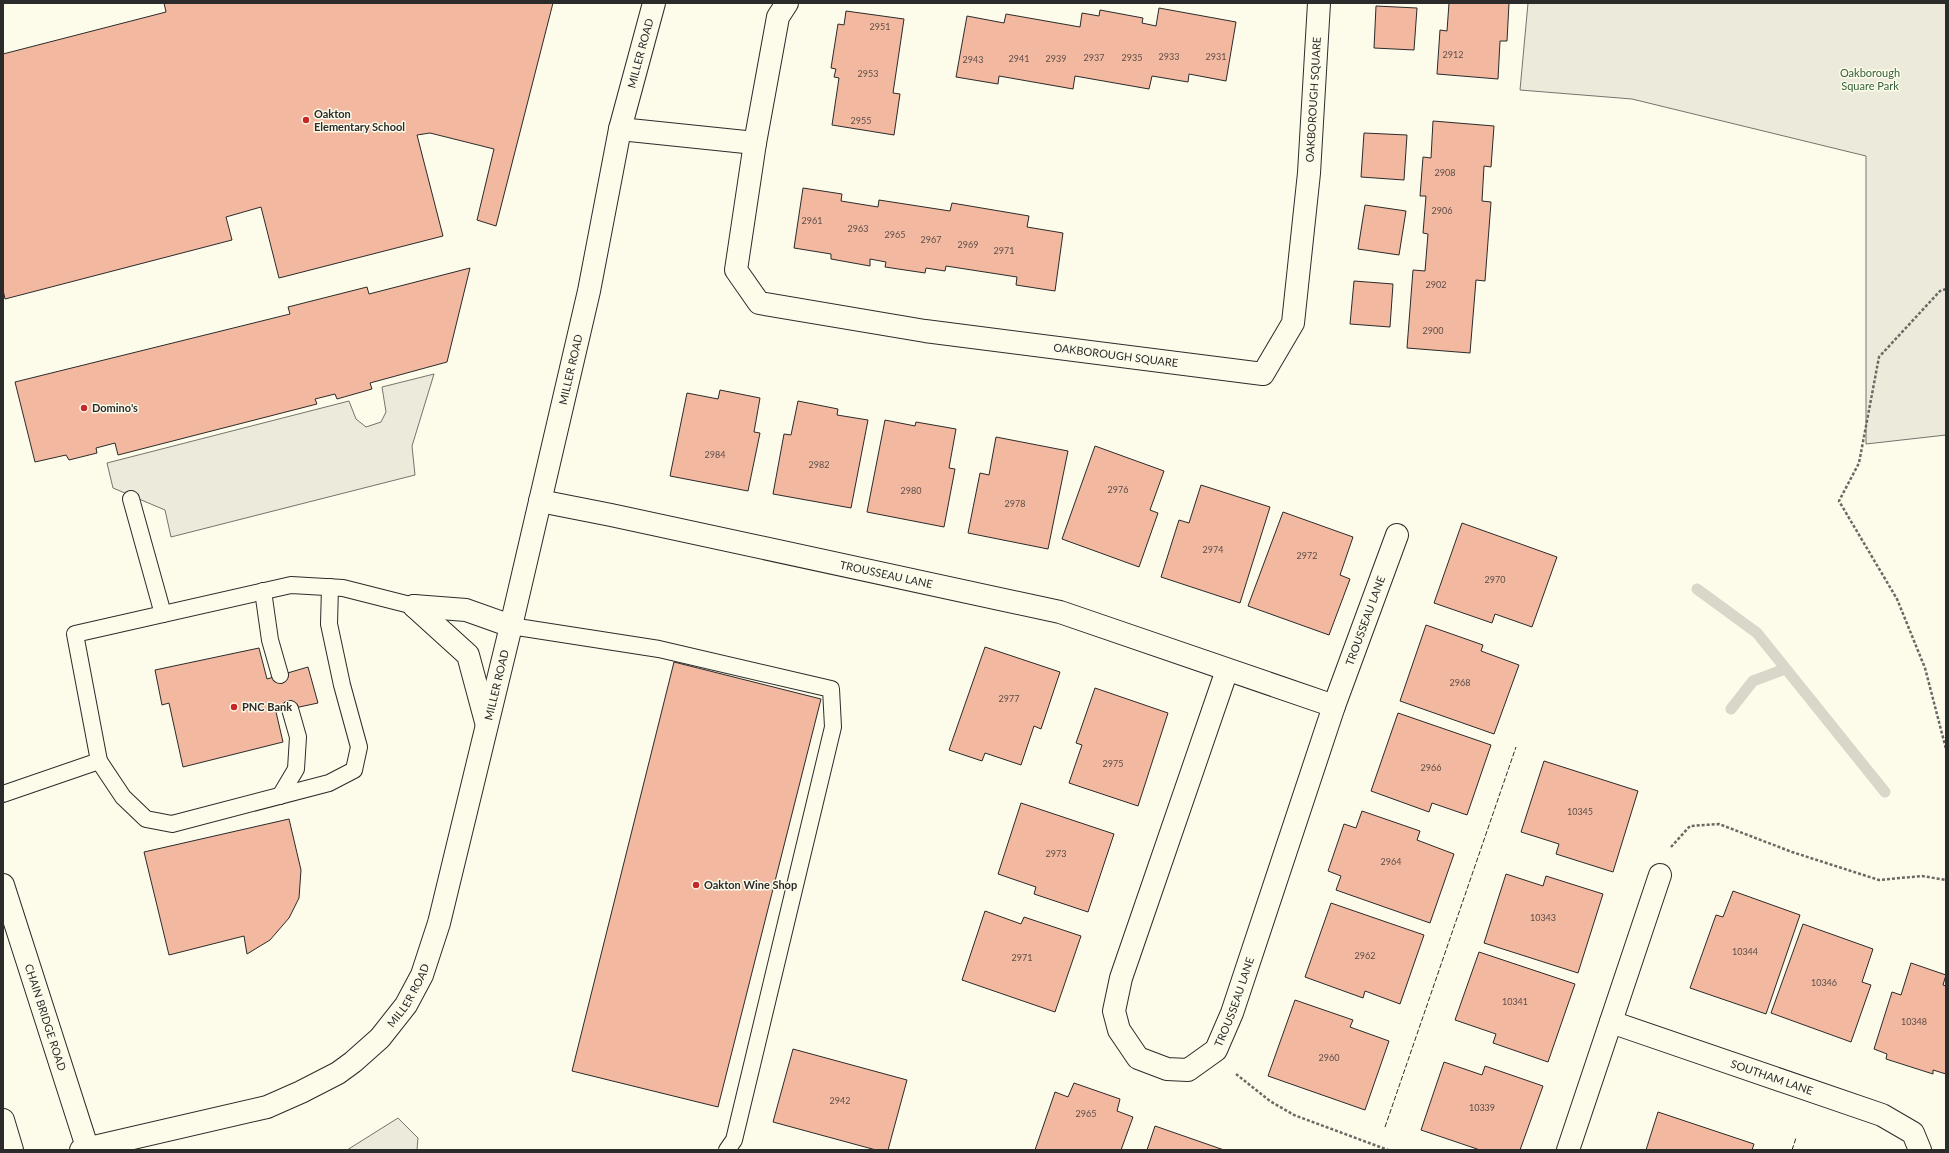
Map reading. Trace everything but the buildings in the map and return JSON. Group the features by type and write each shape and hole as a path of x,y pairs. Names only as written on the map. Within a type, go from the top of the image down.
{"street":[{"name":"MILLER ROAD","path":"85,1149 267,1106 301,1092 338,1073 380,1038 406,1005 422,975 439,923 511,626 588,292 620,129 654,3"},
{"name":"OAKBOROUGH SQUARE","path":"787,3 778,17 755,143 736,270 759,303 925,331 1263,374 1293,323 1309,173 1320,3"},
{"path":"620,129 755,143"},
{"name":"TROUSSEAU LANE","path":"540,502 611,515 1060,612 1334,706"},
{"name":"TROUSSEAU LANE","path":"1227,670 1121,978 1114,1011 1119,1030 1138,1058 1167,1069 1188,1070 1216,1050 1232,1013 1334,706 1397,535"},
{"path":"414,606 466,610 511,626"},
{"path":"414,606 468,655 487,723"},
{"path":"1568,1150 1660,875"},
{"name":"CHAIN BRIDGE ROAD","path":"3,885 85,1149"},
{"name":"SOUTHAM LANE","path":"1611,1022 1882,1115 1913,1133 1920,1150"},
{"path":"3,1120 12,1150"}],"lane":[{"path":"131,499 162,614"},
{"path":"330,587 329,624 342,685 359,747 354,770 329,783 172,824 146,819 123,797 99,761 75,634 291,585 330,587 343,588 414,606"},
{"path":"263,591 270,640 280,675"},
{"path":"511,626 659,649 830,689 833,728 734,1140 726,1150"},
{"path":"280,796 296,769 298,737 290,709"},
{"path":"3,794 99,761"}],"path":[{"path":"1946,289 1940,291 1879,357 1859,463 1838,502 1897,599 1925,668 1946,749"},
{"path":"1660,875 1672,843 1690,826 1719,824 1792,852 1879,880 1922,876 1946,880"},
{"path":"1236,1074 1270,1101 1294,1115 1388,1150"}],"green space":[{"name":"Oakborough Square Park","path":"1528,3 1946,3 1946,435 1866,444 1866,156 1632,99 1520,90"}],"shaded area":[{"path":"434,374 412,446 415,475 171,537 165,510 113,488 107,463 349,401 356,419 366,427 381,422 386,412 382,387"},
{"path":"398,1118 418,1138 417,1150 347,1150"}],"waterway":[{"path":"1697,589 1757,633 1885,792"},
{"path":"1731,709 1753,681 1785,669"}],"fence":[{"path":"1385,1127 1516,747"},
{"path":"1792,1150 1796,1138"}],"place":[{"name":"Oakton Elementary School","path":"306,120"},
{"name":"Domino's","path":"84,408"},
{"name":"PNC Bank","path":"234,707"},
{"name":"Oakton Wine Shop","path":"696,885"}]}
